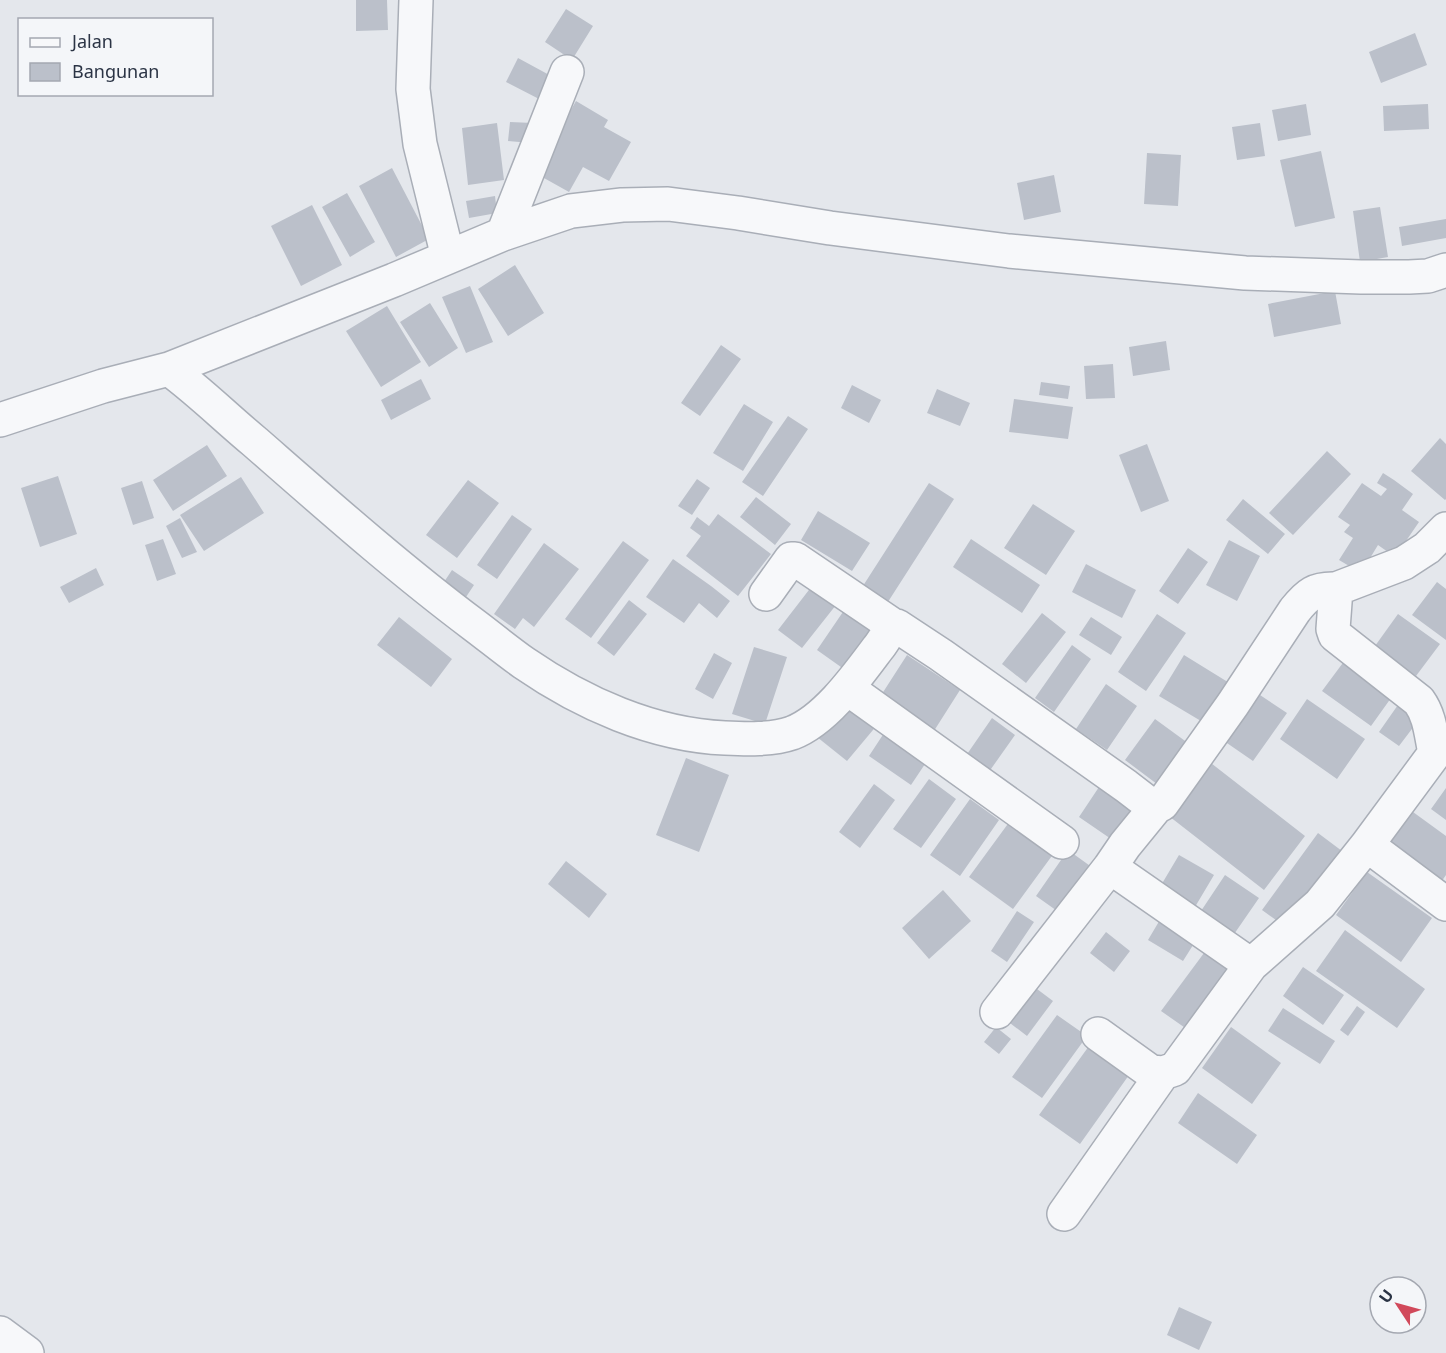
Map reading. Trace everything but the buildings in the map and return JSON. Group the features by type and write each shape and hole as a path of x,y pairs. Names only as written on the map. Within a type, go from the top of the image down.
{"street":[{"path":"416,0 413,89 420,144 448,257"},
{"path":"503,234 567,72"},
{"path":"0,420 103,386 169,369 394,280 503,234 571,211 622,205 668,204 1009,251 1245,273 1409,277 1428,276 1446,270"},
{"path":"169,369 439,599 525,663 569,690 642,723 695,735 740,739 791,733 818,717 847,688 894,626"},
{"path":"997,1012 1125,845 1156,807 1162,804 1300,604 1317,591 1336,589 1404,563 1427,548 1446,529"},
{"path":"766,594 792,558 941,655 1156,807"},
{"path":"1098,1034 1151,1072 1163,1073 1175,1069 1251,965 1320,904 1440,757 1424,708 1419,701 1335,635 1333,629 1336,589"},
{"path":"847,688 1062,843"},
{"path":"1367,845 1446,904"},
{"path":"1110,867 1251,965"},
{"path":"1064,1214 1163,1073"},
{"path":"0,1333 27,1353"}]}
